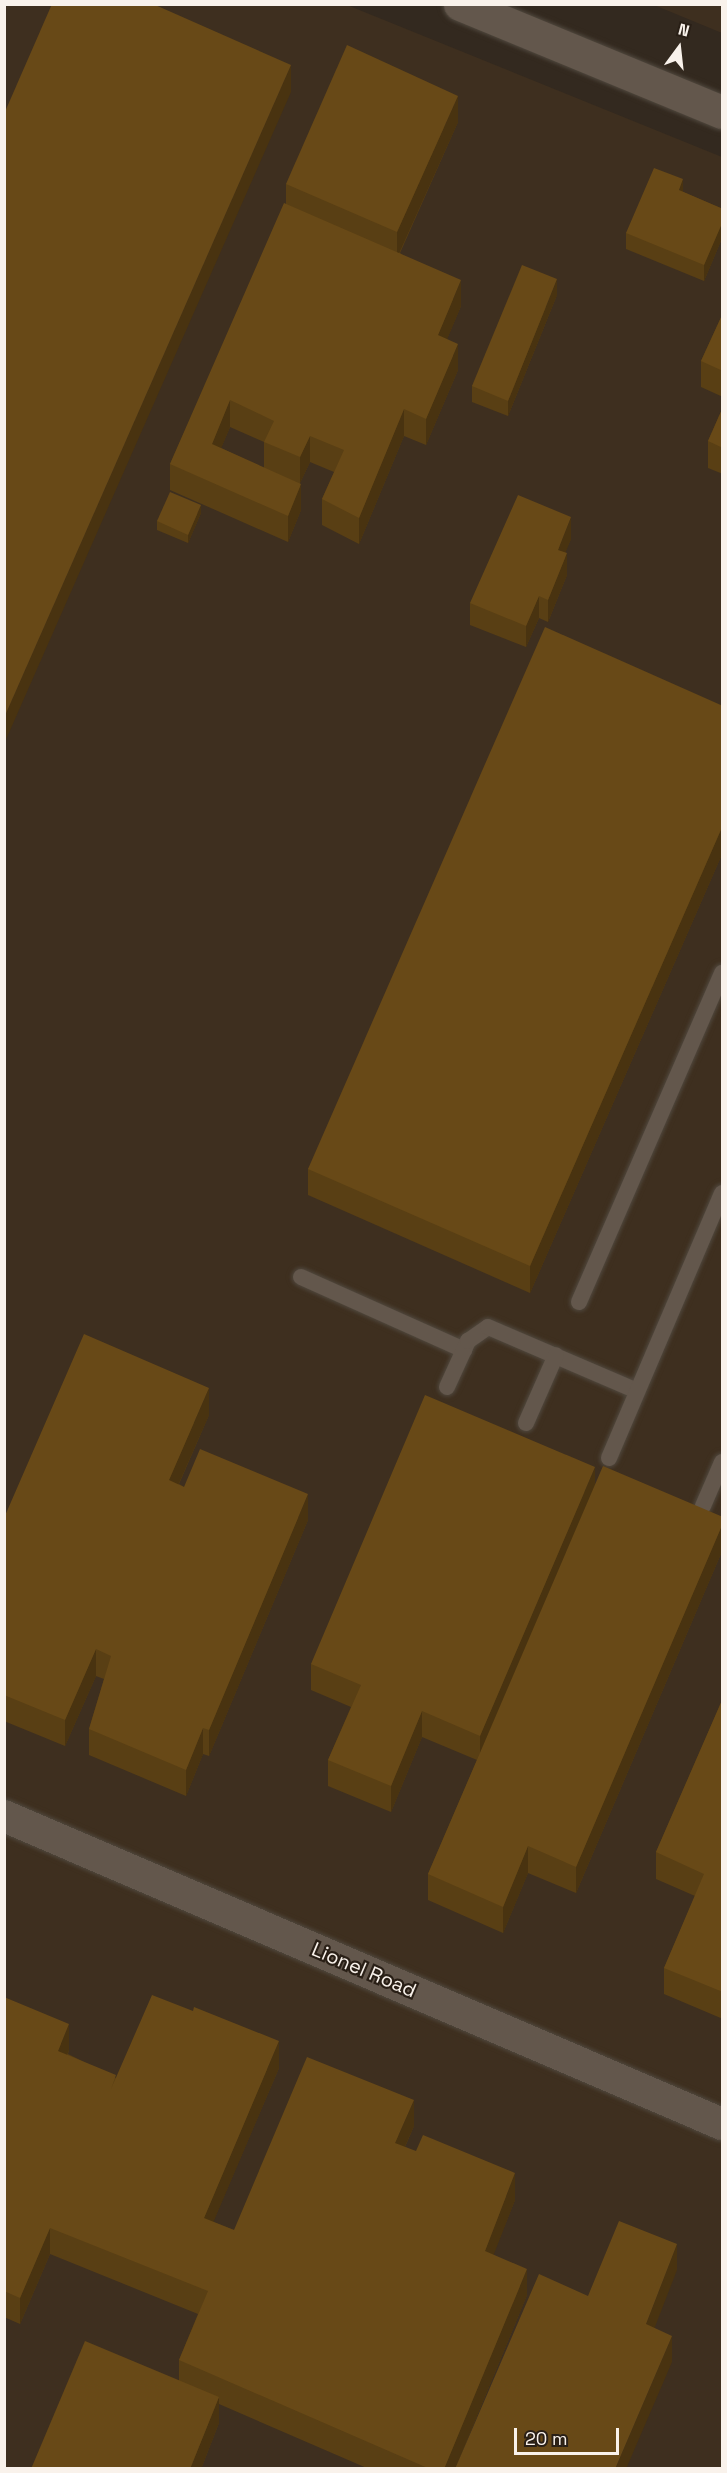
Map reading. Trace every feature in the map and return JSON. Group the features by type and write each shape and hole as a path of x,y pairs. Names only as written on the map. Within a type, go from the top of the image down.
{"street":[{"path":"460,4 723,112"},
{"name":"Lionel Road","path":"4,1816 723,2124"}],"lane":[{"path":"579,1302 723,973"},
{"path":"609,1458 723,1192"},
{"path":"301,1277 464,1350"},
{"path":"447,1387 464,1350 476,1332 488,1327 637,1391"},
{"path":"526,1423 555,1355"},
{"path":"703,1506 723,1462"}],"shaded area":[{"path":"5,5 347,5 722,157 722,2468 5,2468"},
{"path":"654,5 722,5 722,33"}],"building":[{"path":"52,4 153,4 291,65 4,718 4,114"},
{"path":"347,45 458,96 397,232 286,184"},
{"path":"654,168 683,179 679,190 723,209 723,221 704,265 626,233"},
{"path":"284,203 461,280 438,335 458,344 426,419 404,409 359,518 322,499 344,450 310,436 300,457 264,442 274,421 230,400 212,444 301,484 288,516 170,464"},
{"path":"522,265 557,279 508,401 472,386"},
{"path":"723,313 723,371 701,361"},
{"path":"723,407 723,448 708,441"},
{"path":"170,492 201,505 188,535 157,521"},
{"path":"518,495 571,517 558,550 567,553 548,600 539,596 526,626 470,603"},
{"path":"545,627 723,706 723,825 530,1266 308,1169"},
{"path":"84,1334 209,1388 169,1480 184,1487 200,1449 308,1494 209,1730 203,1728 186,1770 89,1729 111,1656 96,1649 65,1720 4,1695 4,1518"},
{"path":"425,1395 595,1467 480,1736 422,1711 391,1786 328,1760 361,1685 311,1664"},
{"path":"603,1466 723,1517 723,1523 576,1867 528,1846 503,1907 428,1874"},
{"path":"723,1698 723,1992 664,1968 704,1874 656,1852"},
{"path":"152,1995 193,2011 194,2007 279,2041 204,2218 234,2230 307,2057 414,2100 395,2143 416,2151 423,2135 515,2173 485,2251 527,2269 444,2469 430,2469 179,2360 208,2291 50,2228 20,2298 4,2291 4,1997 69,2024 58,2051 116,2075 111,2089"},
{"path":"619,2221 677,2244 646,2324 672,2336 615,2469 455,2469 539,2274 588,2296"},
{"path":"85,2341 219,2397 190,2469 31,2469"}]}
